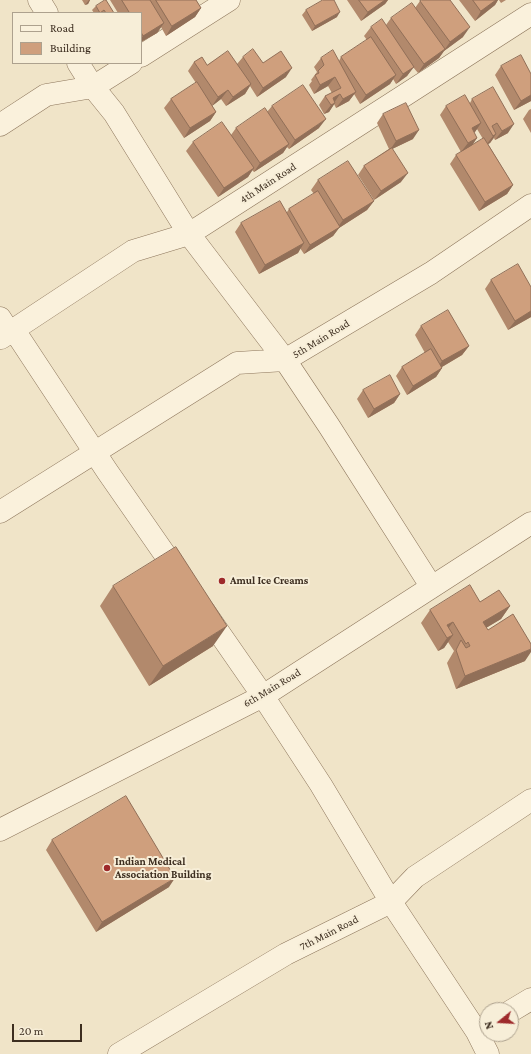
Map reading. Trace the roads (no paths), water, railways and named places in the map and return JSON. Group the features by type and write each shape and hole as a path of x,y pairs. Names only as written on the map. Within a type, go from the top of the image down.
{"street":[{"path":"39,0 46,12"},
{"path":"142,55 229,0"},
{"name":"4th Main Road","path":"3,330 133,251 189,234 531,14"},
{"path":"79,64 93,87 114,113 189,234 285,360 334,433 431,586"},
{"path":"0,125 46,95 93,87 129,64"},
{"name":"5th Main Road","path":"0,512 238,363 285,360 431,273 531,205"},
{"path":"3,330 14,330 95,452 263,696 321,785 391,902 479,1025"},
{"name":"6th Main Road","path":"0,830 263,696 431,586 531,523"},
{"name":"7th Main Road","path":"119,1054 286,954 391,902 415,876 531,800"},
{"path":"519,1006 531,999"},
{"path":"485,1042 488,1054"}],"place":[{"name":"Amul Ice Creams","path":"222,581"},
{"name":"Indian Medical Association Building","path":"107,868"}]}
